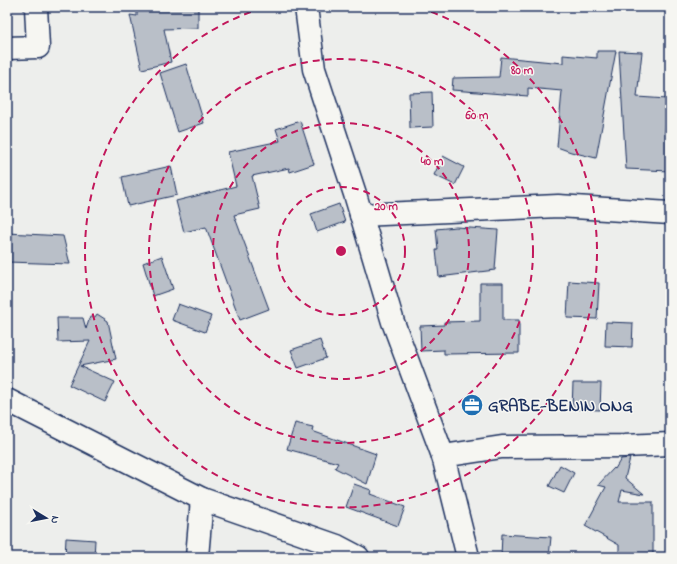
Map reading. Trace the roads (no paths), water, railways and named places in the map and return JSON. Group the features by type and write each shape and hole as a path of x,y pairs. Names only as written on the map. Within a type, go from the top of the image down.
{"street":[{"path":"7,48 38,47 36,7"},
{"path":"306,7 314,69 393,322 443,456 468,557"},
{"path":"361,216 558,206 670,212"},
{"path":"7,400 202,499 336,546 358,557"},
{"path":"443,456 502,447 670,444"},
{"path":"197,557 202,499"}],"place":[{"name":"GRABE-BENIN ONG","path":"472,405"}]}
